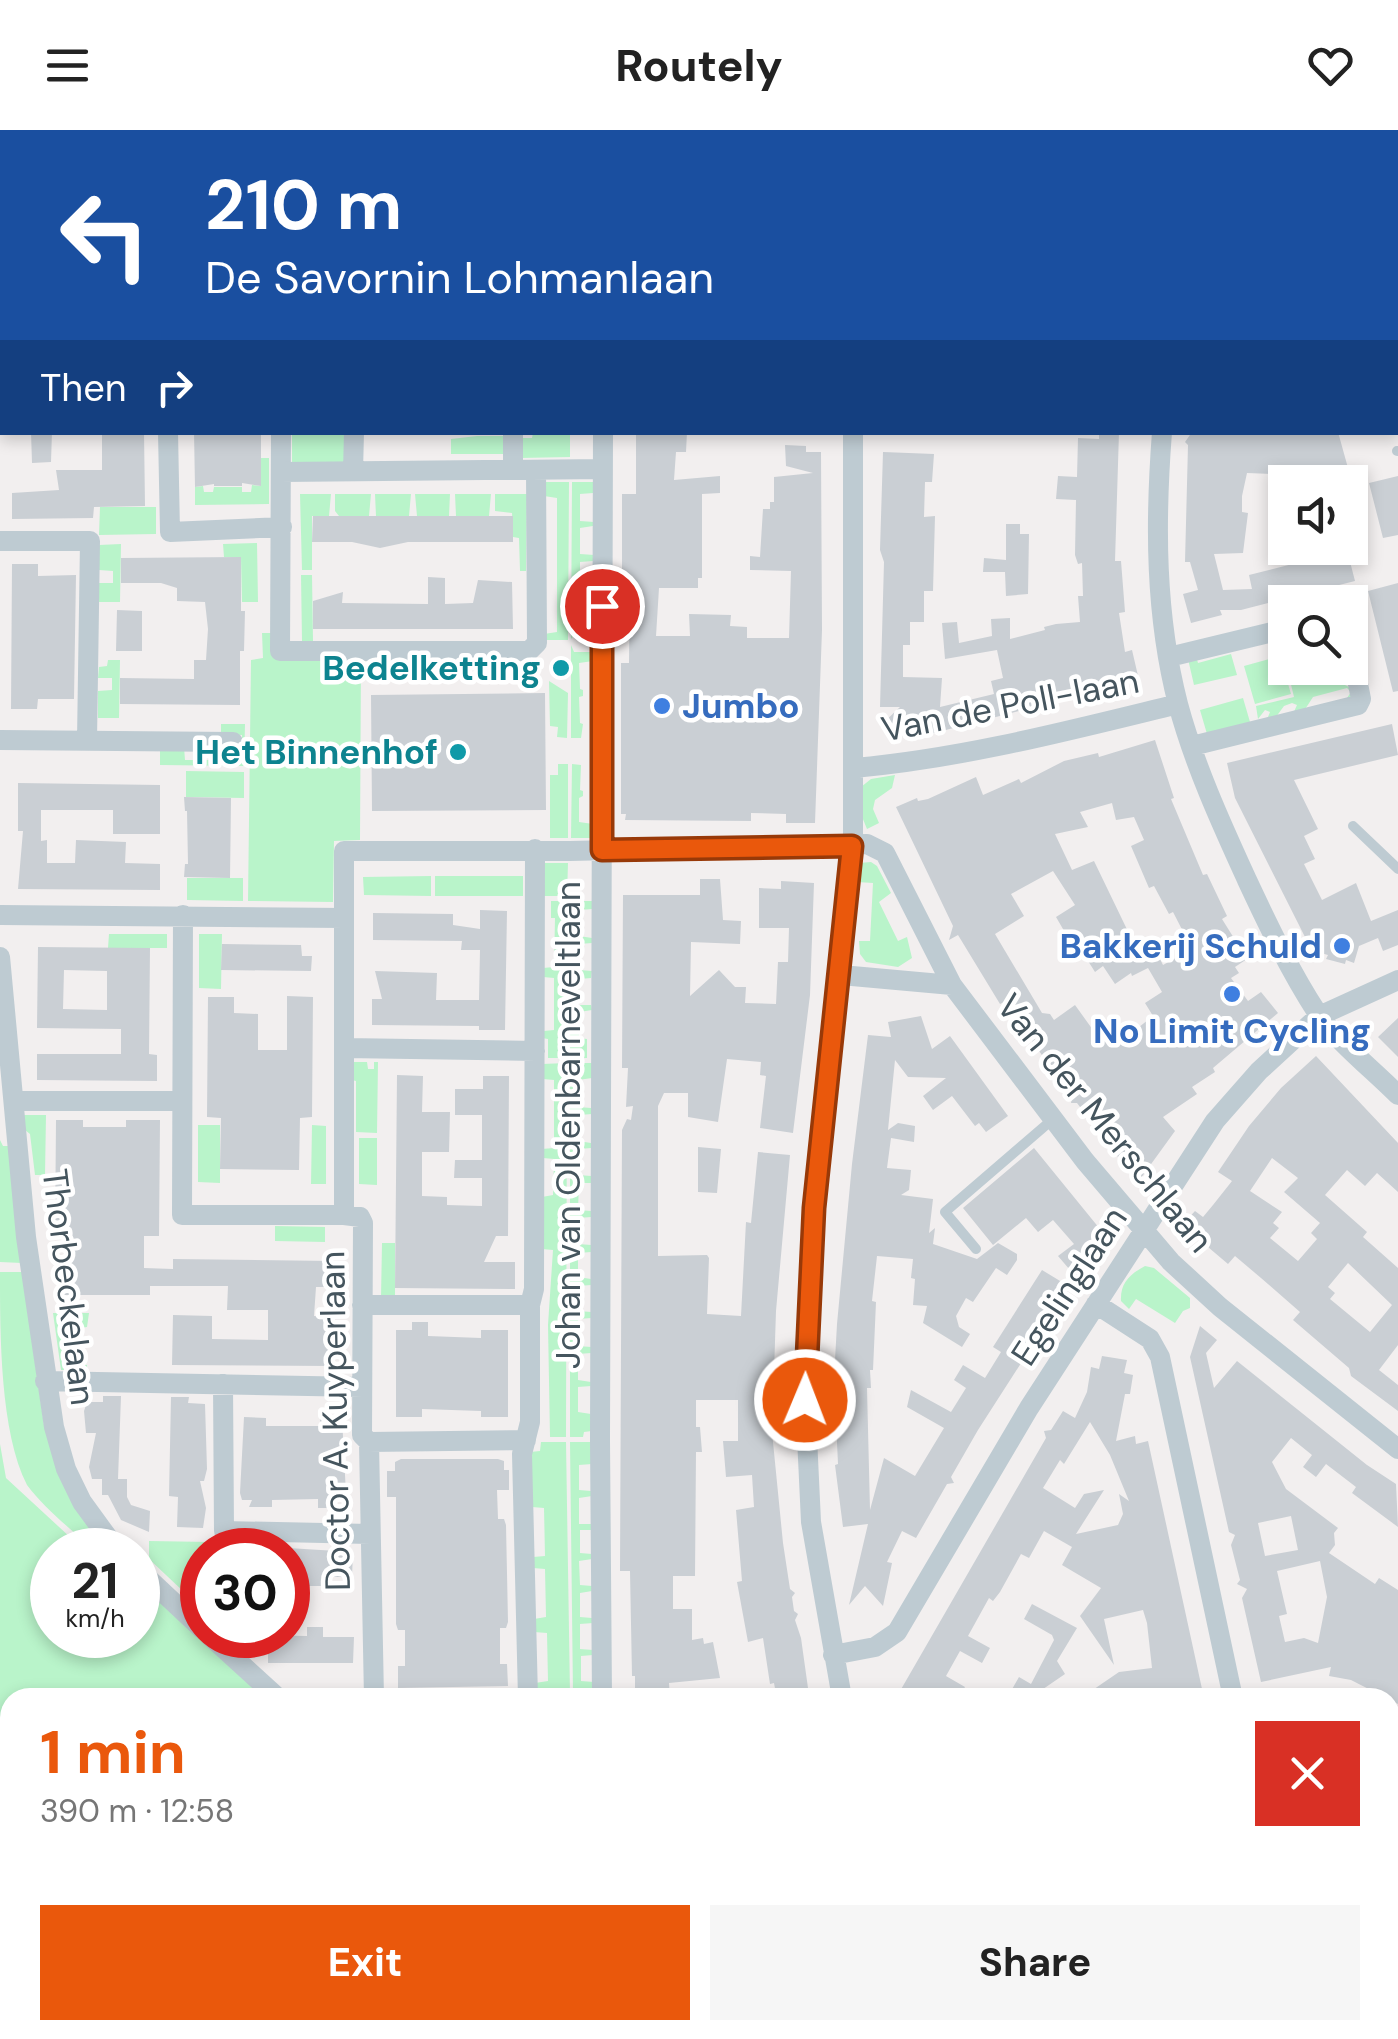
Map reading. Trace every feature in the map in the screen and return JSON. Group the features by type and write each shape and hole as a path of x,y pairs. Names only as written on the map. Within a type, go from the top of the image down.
{"street":[{"path":"168,435 170,532 282,528"},
{"path":"281,435 280,651 529,651 536,643 536,470"},
{"path":"353,472 354,435"},
{"path":"512,470 513,435"},
{"name":"Johan van Oldenbarneveltlaan","path":"602,1688 604,435"},
{"path":"840,1688 811,1522 804,1374 814,1208 852,846 853,435"},
{"path":"1162,435 1160,604 1178,704 1192,746 1223,828 1258,903 1319,1016 1398,1095"},
{"path":"282,472 603,470"},
{"path":"0,541 90,541 87,740"},
{"path":"1169,658 1268,633"},
{"path":"1192,746 1358,705 1358,685"},
{"name":"Van de Poll-laan","path":"854,768 925,762 1178,704"},
{"path":"0,740 233,742"},
{"name":"Van der Merschlaan","path":"852,846 867,844 885,853 952,985 1053,1119 1171,1262 1220,1307 1398,1448"},
{"path":"535,849 852,846"},
{"name":"Johan van Oldenbarneveltlaan","path":"528,1688 522,1454 530,1422 530,1305 534,1289 535,849"},
{"name":"Doctor A. Kuyperlaan","path":"374,1688 369,1442 362,1435 363,1224 360,1217 344,1215 344,851 535,849"},
{"path":"183,915 182,1215 344,1215"},
{"path":"0,916 344,918"},
{"name":"Thorbeckelaan","path":"0,957 26,1237 45,1382 66,1469 82,1502 101,1528"},
{"name":"Van der Merschlaan","path":"841,975 952,985"},
{"name":"Egelinglaan","path":"833,1655 875,1647 896,1632 1029,1408 1215,1121 1258,1071 1319,1016 1398,980"},
{"path":"344,1048 535,1050"},
{"path":"16,1101 182,1101"},
{"path":"1096,1304 1150,1339 1160,1356 1231,1688"},
{"path":"362,1305 530,1305"},
{"path":"45,1382 362,1387"},
{"path":"223,1384 224,1531 370,1534"},
{"path":"369,1442 526,1440"},
{"path":"160,1590 180,1609"},
{"path":"235,1658 267,1688"}],"lane":[{"path":"1353,826 1398,869"},
{"path":"976,1249 945,1212 1053,1119"}],"green space":[{"path":"292,435 349,435 347,463 292,463"},
{"path":"570,435 570,457 520,458 520,438"},
{"path":"505,436 505,454 451,454 451,439"},
{"path":"261,458 269,458 269,504 195,505 195,487 203,486 204,492 213,492 214,487 242,487 242,492 251,492 252,485 261,486"},
{"path":"544,482 569,482 568,640 544,640 544,634 557,632 557,498 544,496"},
{"path":"572,482 594,482 593,493 580,494 580,521 594,522 593,526 580,528 580,554 594,555 593,561 580,562 580,588 593,589 592,594 580,595 580,621 593,623 593,633 575,634 571,639"},
{"path":"300,494 331,494 329,516 312,516 312,570 302,570"},
{"path":"335,494 371,494 369,516 339,516 335,511"},
{"path":"375,494 411,494 409,516 376,516"},
{"path":"415,494 450,494 449,516 417,516"},
{"path":"455,494 491,494 489,516 456,516"},
{"path":"495,494 527,494 526,571 520,571 519,538 513,537 512,513 495,511"},
{"path":"100,507 156,507 156,534 99,535"},
{"path":"257,543 258,602 242,602 241,558 224,557 223,544"},
{"path":"121,544 120,602 99,602 99,583 113,583 113,571 99,570 99,545"},
{"path":"301,575 312,575 313,641 302,641"},
{"path":"262,633 275,633 275,658 361,659 360,840 334,841 333,902 248,901 251,660 263,658"},
{"path":"571,645 574,652 593,652 593,661 579,663 583,690 579,697 581,738 571,738"},
{"path":"1231,654 1237,675 1194,685 1188,659 1196,656 1198,663"},
{"path":"1268,659 1268,685 1288,685 1291,694 1255,704 1244,666"},
{"path":"108,660 120,660 119,718 98,718 98,691 112,690 112,678 98,678 99,667 107,666"},
{"path":"549,681 568,693 567,738 557,737 558,727 550,726"},
{"path":"1291,685 1345,685 1355,690 1354,696 1345,701 1351,692 1347,688 1313,697 1302,714 1292,716 1297,705 1292,703 1284,706 1273,721 1266,722 1270,712 1265,710 1258,719 1256,706 1294,697"},
{"path":"1243,698 1250,722 1207,734 1200,710"},
{"path":"221,724 245,724 244,766 160,765 160,747 184,747 185,760 234,760 234,748 242,746 242,735 221,734"},
{"path":"558,764 568,764 568,838 550,838 550,775 558,775"},
{"path":"572,764 581,765 583,796 579,798 579,822 593,824 593,838 571,838"},
{"path":"186,771 244,772 244,798 186,797"},
{"path":"895,775 892,788 875,800 873,809 879,823 867,829 858,807 861,787 871,779"},
{"path":"871,862 891,893 879,902 898,941 907,937 912,958 898,967 866,962 860,954 859,941 870,941 873,883 857,882 859,863"},
{"path":"543,863 568,863 567,896 543,896"},
{"path":"431,876 431,896 364,895 363,877"},
{"path":"435,876 523,876 523,896 435,896"},
{"path":"187,878 243,878 243,901 187,900"},
{"path":"551,901 568,901 567,1058 548,1058 548,1039 542,1038 544,1031 554,1030 554,978 543,977 543,968 554,967 555,918 551,918"},
{"path":"571,901 592,901 592,909 579,910 579,936 592,938 592,943 579,944 579,970 592,971 591,978 579,979 578,1005 591,1005 592,1010 579,1012 579,1038 587,1039 587,1058 570,1058"},
{"path":"109,934 167,934 167,948 108,948"},
{"path":"199,934 222,934 221,989 199,988"},
{"path":"352,1062 367,1062 368,1069 374,1069 374,1062 378,1062 377,1133 356,1132"},
{"path":"567,1063 566,1437 550,1437 548,1325 553,1250 542,1249 542,1197 553,1195 554,1159 543,1158 542,1149 554,1148 554,1080 543,1079 542,1064"},
{"path":"570,1063 592,1063 592,1078 578,1080 578,1107 591,1108 592,1114 579,1115 578,1141 591,1143 591,1148 579,1149 578,1175 591,1176 591,1183 579,1183 578,1210 591,1211 591,1217 578,1218 578,1244 591,1245 591,1252 578,1253 578,1277 591,1279 591,1285 578,1286 578,1311 591,1312 591,1318 578,1319 578,1346 591,1347 591,1353 578,1354 578,1380 591,1382 591,1386 578,1387 578,1412 591,1414 592,1431 584,1432 583,1437 570,1437"},
{"path":"23,1115 46,1115 45,1175 35,1175 30,1134 25,1130"},
{"path":"198,1125 220,1125 220,1183 198,1182"},
{"path":"312,1125 326,1126 326,1184 311,1184"},
{"path":"359,1138 377,1138 377,1185 359,1184"},
{"path":"0,1140 3,1146 9,1146 22,1263 0,1262"},
{"path":"275,1226 325,1227 325,1242 275,1241"},
{"path":"382,1243 395,1243 395,1298 381,1298"},
{"path":"1145,1266 1154,1268 1190,1298 1190,1308 1175,1323 1136,1299 1129,1309 1121,1301 1127,1280"},
{"path":"0,1272 22,1272 44,1425 94,1528 69,1528 27,1485 11,1438 0,1324"},
{"path":"53,1313 89,1313 87,1327 74,1329 74,1364 87,1365 87,1371 61,1370"},
{"path":"541,1442 566,1442 570,1688 535,1688 535,1683 548,1681 547,1633 534,1632 534,1619 546,1617 545,1569 533,1568 533,1557 545,1556 544,1508 532,1507 530,1452 540,1451"},
{"path":"570,1442 592,1442 592,1464 579,1465 579,1490 591,1491 592,1496 579,1498 579,1524 592,1524 592,1530 580,1530 580,1553 592,1554 592,1559 579,1561 580,1585 592,1586 592,1591 580,1593 580,1617 592,1618 593,1623 580,1624 580,1649 593,1650 593,1655 581,1656 581,1681 594,1682 594,1688 573,1688"},
{"path":"0,1444 6,1478 60,1528 30,1528 30,1658 160,1658 160,1602 180,1621 180,1658 221,1658 253,1688 0,1688"},
{"path":"160,1541 180,1542 180,1588 160,1569"}],"building":[{"path":"31,435 52,435 51,462 32,463"},
{"path":"102,435 144,435 145,506 94,507 93,518 12,519 12,493 59,490 56,470 102,470"},
{"path":"194,435 261,435 261,486 242,483 195,487"},
{"path":"636,435 687,435 686,452 676,452 674,480 720,476 720,493 702,494 702,578 698,578 698,588 659,588 656,636 690,636 689,614 731,615 730,626 747,627 747,638 789,638 791,571 750,570 750,556 760,557 763,509 770,509 770,502 774,502 774,477 813,473 786,466 785,445 806,446 806,452 821,452 822,630 815,823 786,823 786,814 751,813 751,821 625,820 626,814 621,814 621,663 629,663 630,578 622,577 622,494 636,494"},
{"path":"1099,435 1119,435 1115,561 1121,561 1125,612 1119,613 1125,652 1132,650 1139,680 915,738 911,729 896,742 880,726 900,707 880,707 883,452 934,454 932,482 925,482 924,517 935,516 933,591 924,591 924,622 910,622 910,645 903,645 903,677 942,678 940,707 994,694 991,681 1003,678 997,650 945,659 942,623 957,622 959,643 992,636 991,619 1010,618 1010,639 1056,624 1080,622 1082,563 1078,564 1075,555 1076,500 1056,499 1058,476 1077,477 1078,438 1099,439"},
{"path":"1190,435 1339,435 1347,465 1268,465 1268,474 1247,473 1242,496 1242,512 1248,513 1243,553 1214,554 1223,590 1252,589 1249,575 1288,565 1351,565 1355,581 1339,585 1268,585 1268,603 1220,610 1222,615 1191,623 1183,594 1198,590 1190,562 1185,562 1185,442"},
{"path":"1398,476 1398,535 1383,538 1369,483"},
{"path":"313,516 513,516 513,542 408,542 380,548 352,542 312,542"},
{"path":"1006,524 1020,524 1020,534 1029,534 1028,594 1006,596 1005,572 983,572 984,558 1006,560"},
{"path":"241,557 241,611 245,611 240,705 120,704 120,678 194,679 194,660 206,660 208,629 205,602 177,601 177,588 161,583 121,583 121,558"},
{"path":"12,564 38,564 38,576 76,575 74,699 38,699 37,709 11,709"},
{"path":"428,577 445,578 445,604 473,603 478,580 512,582 513,629 313,629 313,601 343,592 342,603 428,604"},
{"path":"1398,583 1398,691 1393,692 1368,591"},
{"path":"117,610 142,611 142,651 116,651"},
{"name":"Het Binnenhof","path":"545,693 546,810 372,811 371,695"},
{"path":"1392,724 1398,755 1294,780 1318,829 1304,836 1315,859 1304,864 1322,900 1356,883 1371,921 1398,910 1398,945 1383,951 1378,938 1359,946 1354,963 1346,960 1345,964 1326,959 1328,955 1317,952 1306,939 1235,798 1227,763"},
{"path":"1155,740 1174,798 1171,799 1203,875 1207,874 1227,916 1222,919 1247,959 1235,967 1239,973 1231,978 1248,1001 1261,992 1278,1013 1213,1068 1215,1072 1192,1087 1197,1094 1163,1117 1175,1131 1141,1178 1134,1178 1077,1103 1071,1103 1072,1098 1053,1078 1054,1072 1004,1002 1000,1004 958,935 949,940 953,926 896,807 917,798 928,799 976,777 983,795 1019,779 1021,783 1064,761 1098,753 1099,757","holes":["1112,803 1116,820 1134,817 1144,840 1131,846 1149,888 1154,886 1169,914 1173,912 1192,949 1163,965 1150,939 1135,946 1094,861 1072,870 1055,834 1088,827 1080,812","1053,871 1075,905 1056,917 1074,948 1078,945 1095,972 1103,966 1115,984 1148,968 1162,992 1145,1003 1153,1016 1115,1046 1100,1025 1093,1030 1075,1005 1054,1020 1050,1014 1042,1013 995,934 1024,916 1011,894"]},
{"path":"18,783 160,785 160,834 113,834 113,810 41,810 41,841 47,840 47,863 75,863 76,840 126,842 125,863 160,864 160,890 18,889 23,831 18,831"},
{"path":"184,797 231,798 230,878 184,877 188,864"},
{"path":"700,879 720,879 723,920 741,921 740,944 691,942 690,996 719,970 735,987 746,987 745,1003 776,1004 778,962 788,962 789,928 759,928 759,888 781,889 781,881 814,883 810,995 793,1133 760,1128 766,1076 760,1075 761,1062 727,1059 718,1122 688,1117 688,1093 664,1093 658,1106 658,1256 707,1255 707,1314 741,1316 746,1222 751,1223 758,1152 790,1155 776,1311 772,1432 783,1543 790,1589 795,1593 795,1620 808,1688 775,1688 774,1683 770,1684 763,1638 748,1642 737,1582 742,1581 736,1510 754,1507 752,1475 726,1477 723,1441 738,1441 738,1400 696,1400 696,1427 700,1427 702,1452 696,1452 695,1576 673,1576 673,1609 692,1609 692,1640 703,1638 704,1644 713,1642 720,1678 669,1683 669,1688 635,1688 632,1676 630,1571 620,1571 622,1130 627,1119 631,1120 633,1106 626,1107 628,1068 622,1068 623,895 700,895"},
{"path":"480,910 507,911 505,1030 479,1030 479,1026 372,1025 372,999 382,999 375,971 437,973 436,1000 479,1000 480,950 461,950 462,941 373,940 373,913 453,914 453,925 480,929"},
{"path":"222,944 301,945 302,956 312,956 311,971 221,970"},
{"path":"38,947 150,948 149,1054 157,1055 157,1081 37,1080 37,1054 121,1054 121,1029 37,1028","holes":["64,970 107,971 107,1010 63,1009"]},
{"path":"287,996 313,997 312,1117 300,1118 299,1170 220,1169 221,1118 207,1117 208,997 234,997 234,1013 258,1014 258,1050 287,1050"},
{"path":"921,1016 932,1049 950,1036 1008,1116 986,1132 979,1123 975,1126 952,1096 933,1110 923,1096 946,1078 908,1077 895,1060 888,1130 898,1123 915,1126 914,1142 891,1138 887,1168 911,1170 909,1190 901,1195 933,1199 929,1233 935,1228 933,1244 977,1259 998,1243 1017,1254 1017,1260 1007,1275 996,1268 973,1302 966,1298 956,1316 959,1327 970,1334 962,1347 923,1323 927,1306 913,1305 913,1259 877,1256 872,1301 876,1302 873,1370 871,1388 867,1388 870,1510 884,1458 915,1476 944,1428 907,1407 911,1390 951,1412 966,1388 954,1380 963,1365 985,1378 1001,1352 993,1347 1042,1270 1070,1287 978,1430 951,1477 954,1483 947,1484 916,1538 902,1531 887,1562 892,1563 883,1606 865,1586 849,1605 868,1524 843,1527 835,1465 837,1324 852,1164 868,1035 891,1037 888,1022"},
{"path":"1398,1018 1398,1057 1378,1037"},
{"path":"1316,1056 1398,1143 1398,1192 1377,1173 1365,1186 1347,1170 1325,1195 1367,1232 1363,1237 1398,1268 1398,1345 1379,1370 1398,1385 1398,1411 1351,1376 1349,1368 1293,1320 1300,1312 1261,1278 1235,1256 1228,1264 1182,1225 1195,1211 1203,1217 1232,1181 1218,1172 1281,1088","holes":["1272,1158 1298,1178 1284,1192 1320,1223 1311,1233 1317,1239 1298,1261 1270,1238 1279,1228 1273,1223 1282,1212 1250,1191","1348,1263 1392,1305 1370,1332 1330,1299 1335,1293 1328,1287"]},
{"path":"397,1075 423,1076 422,1112 450,1112 449,1152 422,1152 422,1196 447,1197 447,1205 482,1206 482,1178 454,1178 455,1160 482,1160 482,1115 455,1115 455,1089 483,1089 483,1076 509,1076 508,1236 496,1236 484,1262 515,1262 515,1289 395,1288"},
{"path":"56,1120 83,1120 83,1127 126,1127 126,1120 160,1120 159,1236 144,1236 144,1268 173,1269 173,1259 333,1261 333,1287 316,1287 314,1316 333,1317 332,1366 172,1365 173,1315 212,1316 212,1339 268,1340 268,1310 227,1310 228,1286 150,1286 150,1295 63,1295 63,1268 71,1268 70,1236 55,1236"},
{"path":"698,1147 721,1149 717,1193 698,1192"},
{"path":"1034,1148 1104,1234 1076,1277 1058,1256 1074,1244 1053,1220 1038,1232 1026,1218 993,1245 963,1208"},
{"path":"412,1322 428,1322 428,1336 481,1338 481,1330 508,1330 508,1417 481,1417 481,1411 422,1409 422,1417 396,1417 396,1330 412,1330"},
{"path":"1200,1326 1217,1340 1206,1353 1214,1388 1237,1361 1396,1484 1398,1527 1352,1493 1356,1487 1326,1464 1316,1477 1303,1467 1312,1455 1291,1438 1272,1462 1286,1489 1338,1528 1329,1553 1375,1584 1379,1578 1398,1590 1398,1688 1367,1688 1329,1676 1331,1667 1261,1682 1242,1598 1247,1589 1237,1584 1240,1580 1231,1545 1235,1535 1229,1532 1190,1357","holes":["1291,1516 1298,1550 1265,1556 1258,1523","1320,1561 1327,1597 1318,1643 1304,1638 1285,1642 1279,1616 1287,1614 1277,1571"]},
{"path":"1102,1356 1127,1360 1124,1373 1133,1375 1130,1394 1125,1394 1116,1441 1135,1436 1136,1444 1148,1441 1202,1688 1096,1688 1119,1672 1152,1668 1143,1610 1104,1619 1114,1665 1080,1616 1101,1588 1062,1565 1072,1547 1044,1531 1029,1558 1021,1554 1000,1592 993,1601 989,1598 968,1636 990,1648 982,1663 960,1651 946,1676 964,1688 902,1688 1046,1438 1044,1431 1051,1430 1063,1411 1075,1418 1087,1392 1091,1367 1099,1369","holes":["1090,1422 1110,1455 1129,1501 1119,1494 1123,1514 1118,1525 1076,1534 1104,1490 1084,1494 1075,1508 1043,1488 1060,1460 1064,1464"]},
{"path":"103,1396 121,1396 118,1479 127,1479 131,1505 150,1511 149,1528 121,1520 108,1495 102,1495 102,1479 92,1479 89,1467 96,1433 86,1433 84,1411 87,1402 103,1402"},
{"path":"171,1397 189,1397 188,1403 205,1404 207,1469 204,1481 200,1481 206,1508 203,1528 177,1527 178,1497 169,1496"},
{"path":"244,1417 266,1418 266,1426 320,1426 320,1419 342,1418 346,1494 343,1501 336,1501 337,1508 318,1508 318,1499 272,1500 272,1507 249,1507 252,1500 242,1500 240,1493"},
{"path":"498,1459 504,1461 504,1470 509,1470 509,1490 497,1490 498,1519 504,1519 506,1525 508,1622 506,1628 500,1628 500,1664 507,1664 508,1686 398,1688 398,1666 405,1666 405,1630 398,1630 396,1624 396,1497 387,1497 387,1471 395,1471 395,1462"},
{"path":"310,1549 353,1552 352,1577 322,1577 322,1586 310,1586"},
{"path":"1032,1604 1077,1628 1057,1661 1065,1674 1045,1688 1013,1688 1019,1677 1031,1684 1054,1640 1024,1619"},
{"path":"310,1627 323,1627 323,1637 354,1637 353,1663 268,1663 268,1658 310,1658"}],"place":[{"name":"Bedelketting","path":"561,668"},
{"name":"Jumbo","path":"662,706"},
{"name":"Het Binnenhof","path":"458,752"},
{"name":"Bakkerij Schuld","path":"1342,946"},
{"name":"No Limit Cycling","path":"1232,994"}],"route":[{"path":"602,606 602,850 852,846 814,1208 805,1400"}]}
